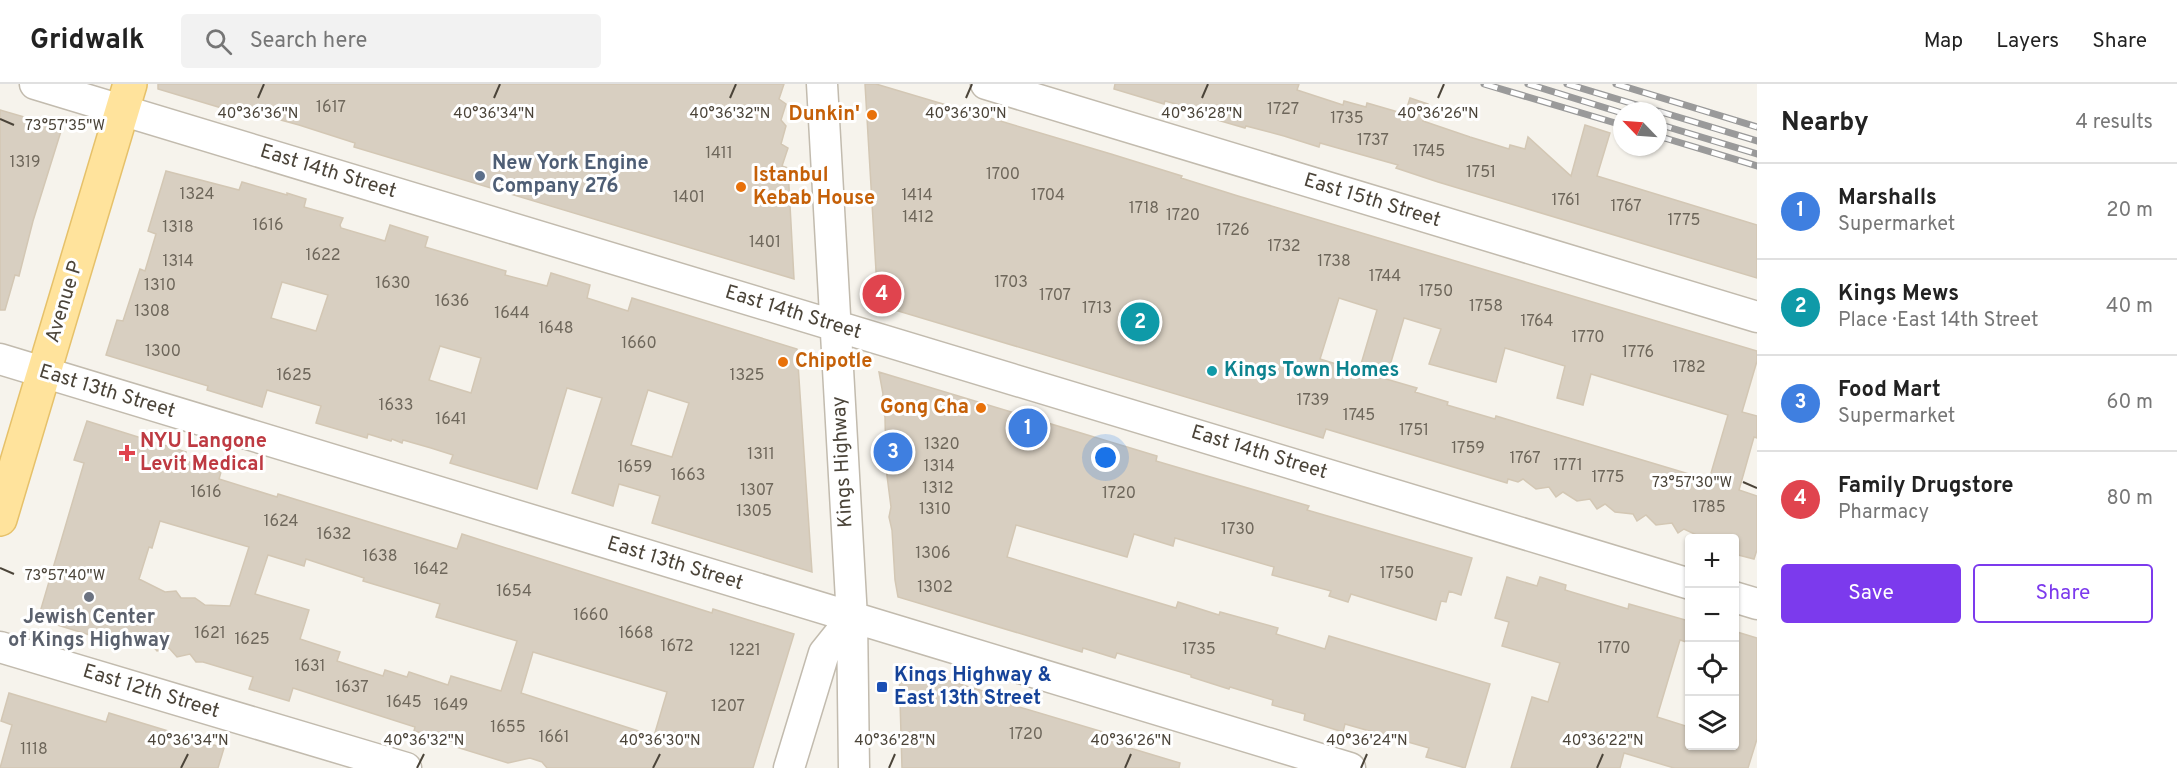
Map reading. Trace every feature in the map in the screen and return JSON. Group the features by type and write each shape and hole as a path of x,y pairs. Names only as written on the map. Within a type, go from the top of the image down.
{"main road":[{"name":"Avenue P","path":"0,519 126,97"}],"street":[{"name":"East 14th Street","path":"35,84 126,97 836,326 1685,583"},
{"name":"Kings Highway","path":"822,84 852,618 854,768"},
{"name":"East 15th Street","path":"986,84 1757,317"},
{"name":"East 13th Street","path":"0,359 1350,768"},
{"path":"1739,599 1757,604"},
{"path":"789,768 824,653 852,618"},
{"name":"East 12th Street","path":"0,647 406,768"}],"building":[{"path":"158,84 784,84 779,99 786,104 781,120 786,126 781,144 788,148 782,166 788,168 794,279 354,147 355,143 299,125 237,108 235,112 158,89"},
{"path":"865,84 876,84 1111,154 1238,196 1757,351 1757,361 1742,412 1757,416 1757,438 1754,437 1739,490 1757,496 1757,550 1754,559 1739,555 1739,534 1695,534 1684,529 1678,533 1672,523 1656,525 1646,515 1637,521 1633,514 1615,512 1605,504 1597,509 1590,499 1577,501 1563,492 1556,497 1549,487 1536,489 1523,479 1518,482 1508,479 1507,483 1326,429 1323,438 878,305","holes":["1339,298 1377,310 1359,371 1320,359","1404,318 1441,329 1429,364 1496,382 1505,348 1565,366 1557,398 1583,405 1591,374 1728,415 1709,480 1496,416 1495,419 1447,405 1448,402 1415,392 1417,388 1386,379"]},
{"path":"1115,84 1299,84 1297,90 1343,105 1344,101 1366,107 1367,103 1405,114 1410,98 1428,104 1423,121 1470,137 1509,149 1510,145 1525,149 1528,137 1571,176 1585,125 1610,133 1597,176 1757,225 1757,278 1438,182 1396,168 1398,165 1320,143 1319,147 1246,126 1245,128 1207,117 1208,113 1165,101 1164,104 1114,89"},
{"path":"0,110 62,128 33,221 19,276 15,275 5,310 0,310"},
{"path":"166,171 239,190 242,182 306,199 304,207 343,218 341,228 385,241 390,225 428,237 425,247 506,271 505,275 547,286 551,273 590,285 587,298 628,311 632,298 797,349 812,572 652,523 660,496 619,484 613,506 572,493 602,398 567,388 537,489 450,463 453,455 431,448 403,440 402,443 392,439 391,441 368,434 367,438 316,423 321,406 267,390 262,407 207,390 208,386 106,355 117,320 123,321 140,269 145,271 156,234 148,231","holes":["282,282 328,295 316,331 271,318","440,346 481,358 471,393 429,380","648,390 689,403 672,457 631,445"]},
{"path":"879,372 1157,456 1156,461 1309,506 1307,510 1472,558 1461,595 1449,591 1446,602 1441,601 1436,620 1351,594 1348,602 1329,596 1331,591 1272,575 1274,567 1175,538 1173,546 1134,534 1127,557 1016,525 1007,557 1176,608 1178,602 1219,615 1220,612 1278,628 1276,634 1325,649 1329,636 1490,684 1465,768 1426,757 1429,748 1345,724 1343,732 1304,720 1305,714 1272,705 1273,700 1230,687 1229,689 1191,677 1191,675 1117,653 1115,658 1083,648 1082,652 898,597 889,517 891,507 886,468 885,417 881,404 883,394"},
{"path":"87,421 186,452 183,460 221,472 219,479 277,497 278,494 457,549 462,534 712,613 713,609 794,634 753,768 547,768 542,762 530,758 508,763 453,746 454,742 414,731 415,727 293,688 289,701 249,689 253,677 196,662 190,654 177,657 169,648 157,651 150,643 139,644 124,639 122,645 38,619 84,463 74,460","holes":["160,521 249,547 230,606 205,605 195,598 181,598 176,591 165,592 139,579","268,555 304,566 306,559 364,578 363,581 440,604 436,617 517,641 501,691 451,676 448,685 409,672 407,677 385,670 383,676 337,661 340,652 300,639 309,610 255,594","533,652 667,692 654,736 521,693"]},
{"path":"1507,577 1537,586 1540,577 1566,585 1565,590 1628,609 1629,604 1685,620 1685,642 1680,640 1657,717 1685,726 1685,750 1739,750 1739,633 1757,638 1757,739 1748,768 1674,768 1624,753 1620,768 1511,768 1532,697 1548,702 1560,663 1502,646 1509,622 1495,618"},
{"path":"899,666 1010,699 1009,704 1110,734 1109,737 1121,741 1120,745 1180,763 1179,768 902,768"},
{"path":"9,693 106,722 109,713 224,748 218,768 0,768 12,725 1,721"}],"railway":[{"path":"1484,84 1613,122"},
{"path":"1528,84 1613,110"},
{"path":"1567,84 1627,102"},
{"path":"1616,84 1757,127"},
{"path":"1667,114 1757,141"},
{"path":"1667,127 1757,154"},
{"path":"1667,139 1757,166"}],"place":[{"name":"Dunkin'","path":"872,115"},
{"name":"New York Engine Company 276","path":"480,176"},
{"name":"Istanbul Kebab House","path":"741,187"},
{"name":"Family Drugstore","path":"882,294"},
{"name":"Kings Mews","path":"1140,322"},
{"name":"Chipotle","path":"783,362"},
{"name":"Kings Town Homes","path":"1212,371"},
{"name":"Gong Cha","path":"981,408"},
{"name":"Marshalls","path":"1028,428"},
{"name":"Food Mart","path":"893,452"},
{"name":"NYU Langone Levit Medical","path":"127,453"},
{"name":"Jewish Center of Kings Highway","path":"89,597"},
{"name":"Kings Highway & East 13th Street","path":"882,687"}]}
